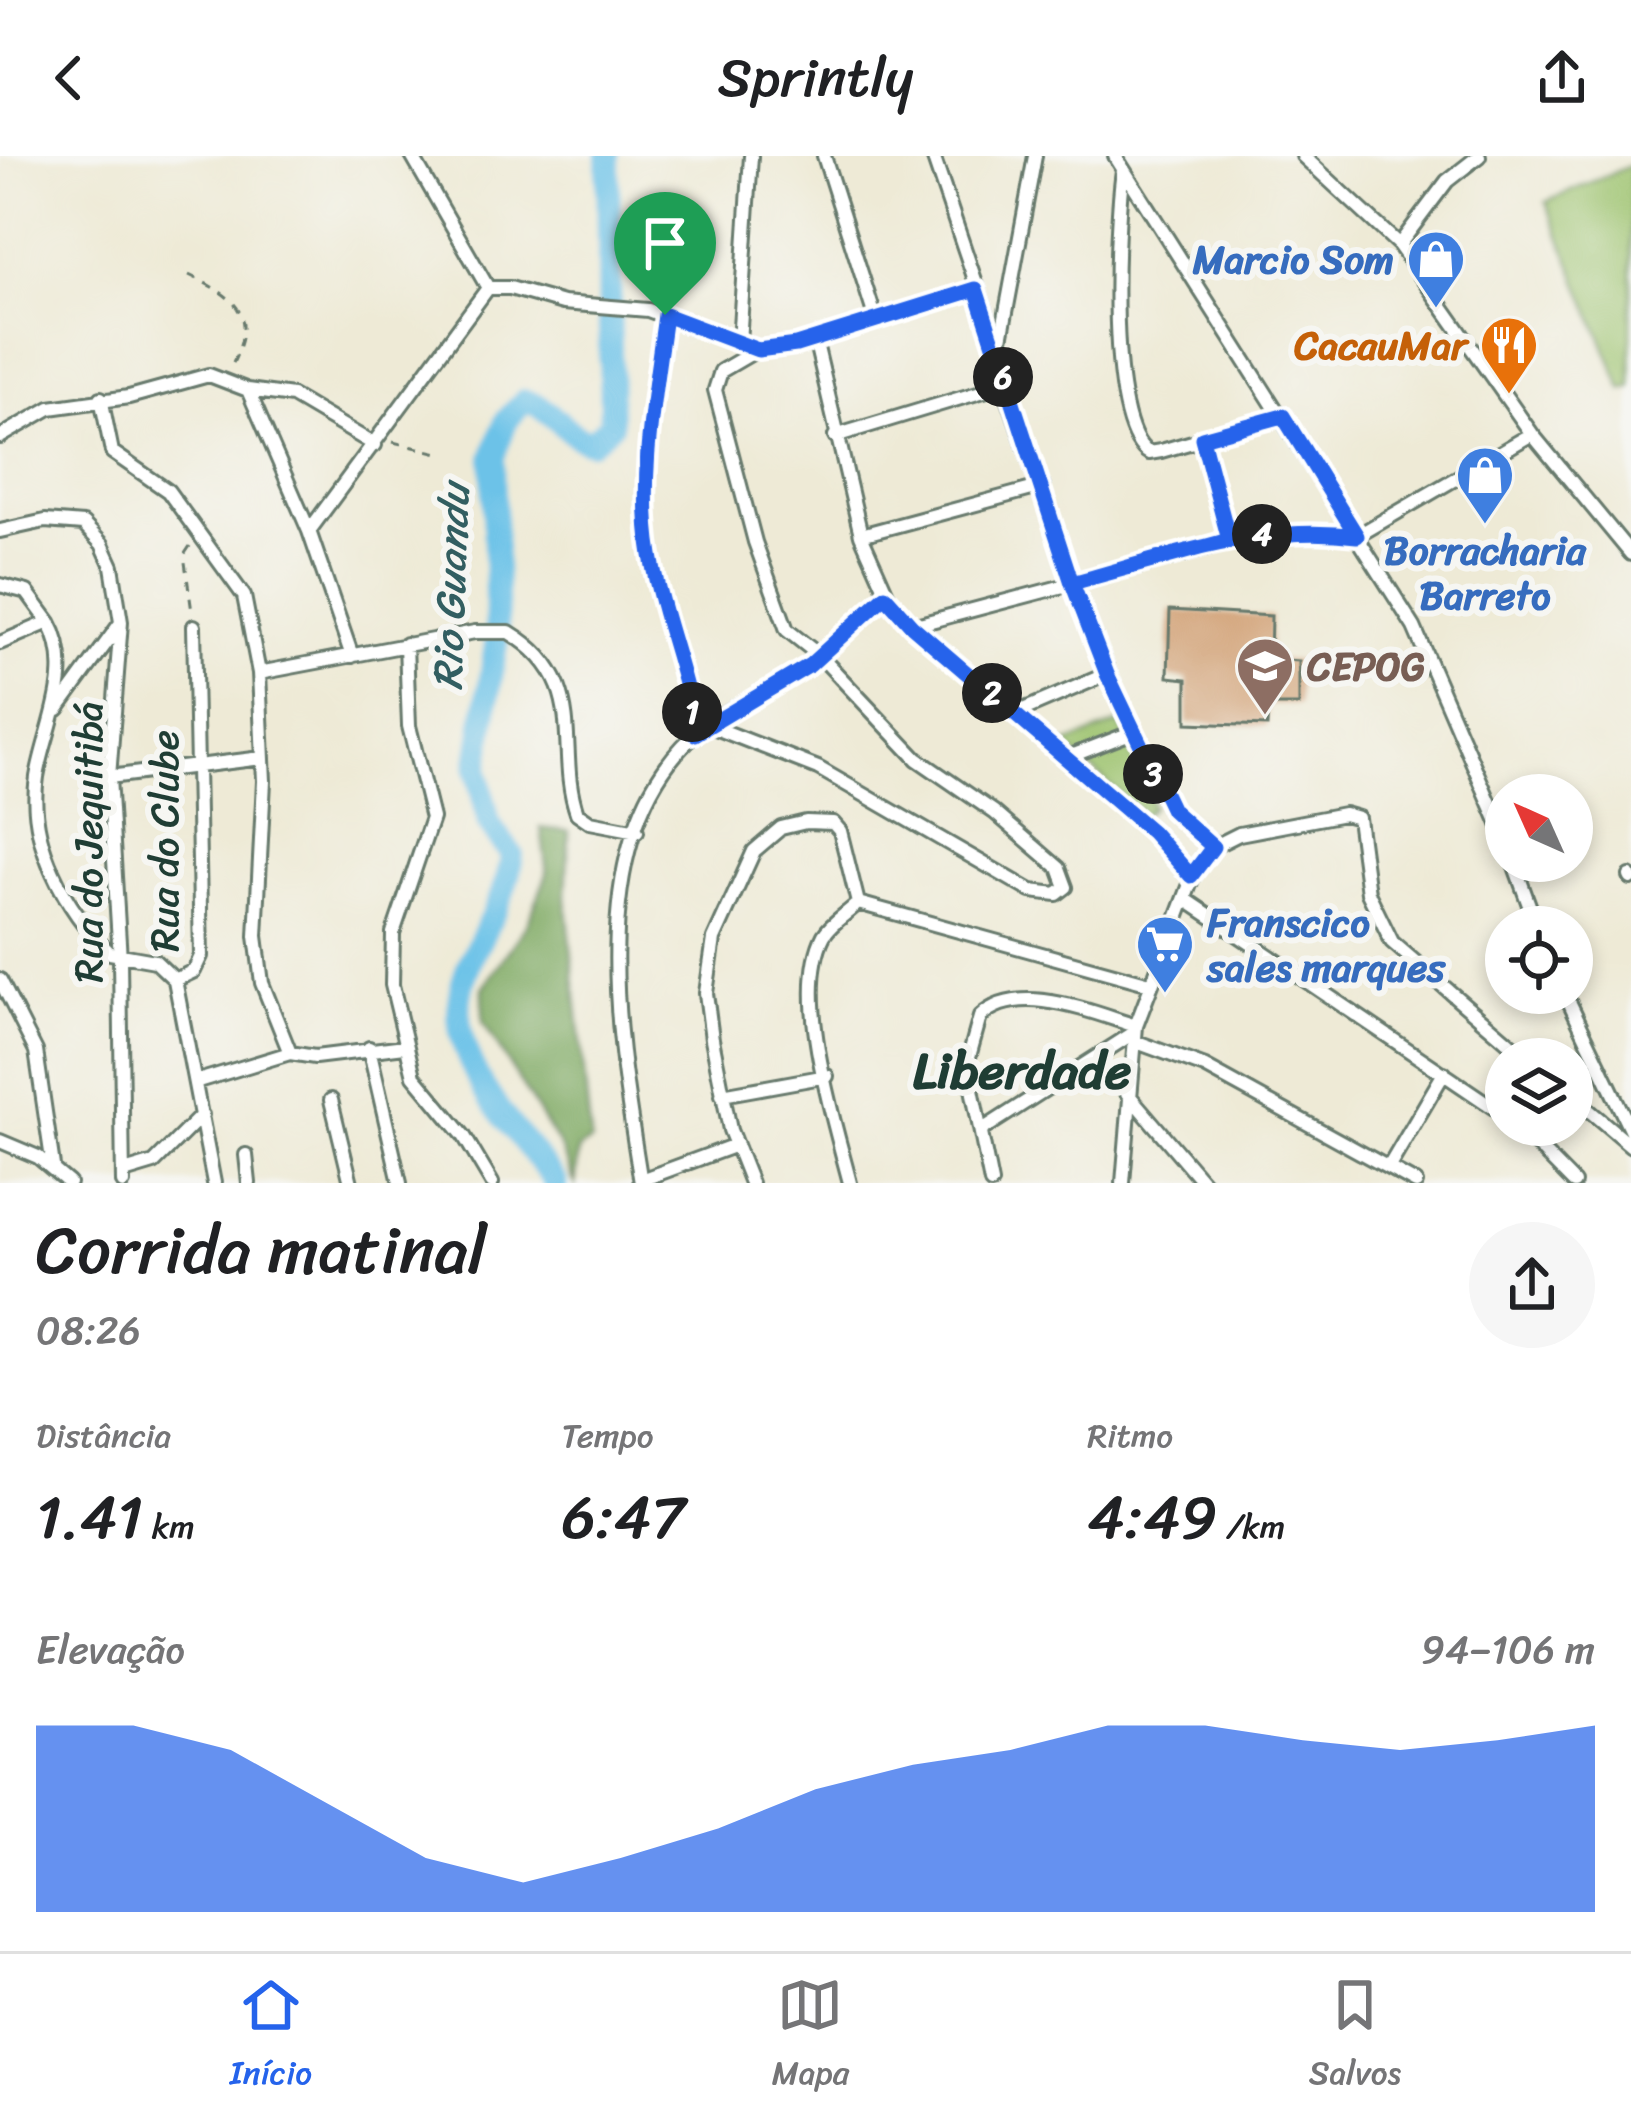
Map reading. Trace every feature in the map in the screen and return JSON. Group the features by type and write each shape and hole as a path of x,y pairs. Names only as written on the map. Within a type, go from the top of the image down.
{"street":[{"path":"412,156 488,288"},
{"path":"739,343 751,156"},
{"path":"824,156 876,320"},
{"path":"933,156 999,350 1004,385 1107,674 1172,810 1213,847"},
{"path":"999,350 1035,156"},
{"path":"1303,156 1399,245 1532,434 1631,554"},
{"path":"1399,245 1447,181 1479,156"},
{"path":"1119,162 1357,536 1445,688 1485,788"},
{"path":"1119,162 1116,261 1128,422 1135,442 1148,453 1283,416"},
{"path":"488,288 665,315 758,350"},
{"path":"309,531 488,288"},
{"path":"708,725 818,769 1031,891 1049,895 1066,887 1064,872 892,736 820,656 795,639 779,613 717,399 715,383 722,371 758,350 815,339 976,289"},
{"path":"665,315 647,488 650,551 689,692 695,734"},
{"path":"815,339 861,536 885,596 912,626 1152,832 1191,876"},
{"path":"0,437 38,412 129,397 209,375 248,390 292,396 377,442"},
{"path":"835,436 1004,385"},
{"path":"248,390 309,531 352,656"},
{"path":"101,398 112,452 155,478 244,596 260,673 256,936 262,983 290,1053"},
{"path":"1357,536 1532,434"},
{"path":"1202,438 1229,540"},
{"path":"861,536 1043,486"},
{"name":"Rua do Jequitibá","path":"0,531 45,521 82,524 102,544 112,566 122,622 109,776 120,958 123,1177"},
{"path":"912,626 1260,534"},
{"path":"0,585 27,592 62,649 37,780 46,858 96,940 120,958 155,961 175,980"},
{"path":"736,1145 641,1182 615,939 620,892 637,831 665,769 695,734 820,656 885,596"},
{"path":"0,643 49,622"},
{"path":"53,714 122,622"},
{"name":"Rua do Clube","path":"194,626 201,956 194,971 175,980 214,1183"},
{"path":"260,673 475,632 509,632 534,654 562,697 582,820 637,831"},
{"path":"406,644 409,726 432,818 393,933 392,985 414,1076 464,1136 492,1183"},
{"path":"1016,713 1107,674"},
{"path":"1066,758 1133,732"},
{"path":"109,776 197,770 262,758"},
{"path":"1152,832 1172,810"},
{"path":"1123,1183 1135,1033 1150,984 1191,876 1213,847 1254,831 1344,814 1358,818 1367,893 1392,942 1504,1038"},
{"path":"751,1183 722,1095 706,993 726,902 754,851 781,828 833,823 840,831 858,903"},
{"path":"1185,898 1485,1101"},
{"path":"858,903 1150,984"},
{"path":"850,1183 817,1039 815,966 830,927 858,903"},
{"path":"0,980 36,1052 53,1166"},
{"path":"991,1183 967,1064 973,1029 986,1010 1026,998 1135,1033 1390,1165 1416,1183"},
{"path":"1575,1014 1631,1131"},
{"path":"982,1130 1135,1033"},
{"path":"198,1081 290,1053 315,1057 405,1046"},
{"path":"369,1048 400,1183"},
{"path":"1390,1165 1444,1072"},
{"path":"722,1095 826,1076"},
{"path":"1127,1093 1204,1183"},
{"path":"331,1100 351,1183"},
{"path":"123,1177 154,1163 202,1114"},
{"path":"1593,1114 1631,1146"},
{"path":"0,1141 53,1166 69,1183"},
{"path":"1538,1146 1574,1183"},
{"path":"246,1156 249,1183"},
{"path":"154,1163 158,1183"}],"path":[{"path":"189,274 234,302 243,315 244,344 226,378"},
{"path":"377,442 443,454"},
{"path":"1260,534 1307,530 1357,536"},
{"path":"194,626 184,555 204,538"}],"green space":[{"path":"1631,165 1631,388 1623,390 1546,202"},
{"path":"1120,723 1152,807 1144,815 1065,745"},
{"path":"541,828 569,831 566,897 591,1141 579,1149 575,1183 561,1149 483,1022 483,988 528,922 547,874"}],"building":[{"path":"1170,610 1271,616 1270,659 1299,661 1299,705 1268,705 1267,726 1187,723 1187,679 1168,677"}],"waterway":[{"name":"Rio Guandu","path":"556,1183 487,1092 463,1041 459,1014 467,969 503,890 512,855 489,824 477,769 497,638 493,458 506,421 524,401 591,442 611,424 608,156"}],"place":[{"name":"Marcio Som","path":"1436,310"},
{"name":"CacauMar","path":"1509,396"},
{"name":"Borracharia Barreto","path":"1485,526"},
{"name":"CEPOG","path":"1265,717"},
{"name":"Franscico sales marques","path":"1165,995"}],"district":[{"name":"Liberdade","path":"1022,1071"}],"route":[{"path":"665,315 647,488 650,551 689,692 695,734 810,665 885,596 912,626 1152,832 1191,876 1213,847 1172,810 1107,674 1072,583 1260,534 1307,530 1357,536 1283,416 1202,438 1229,540 1072,583 976,289 796,345 758,350 665,315"}]}
